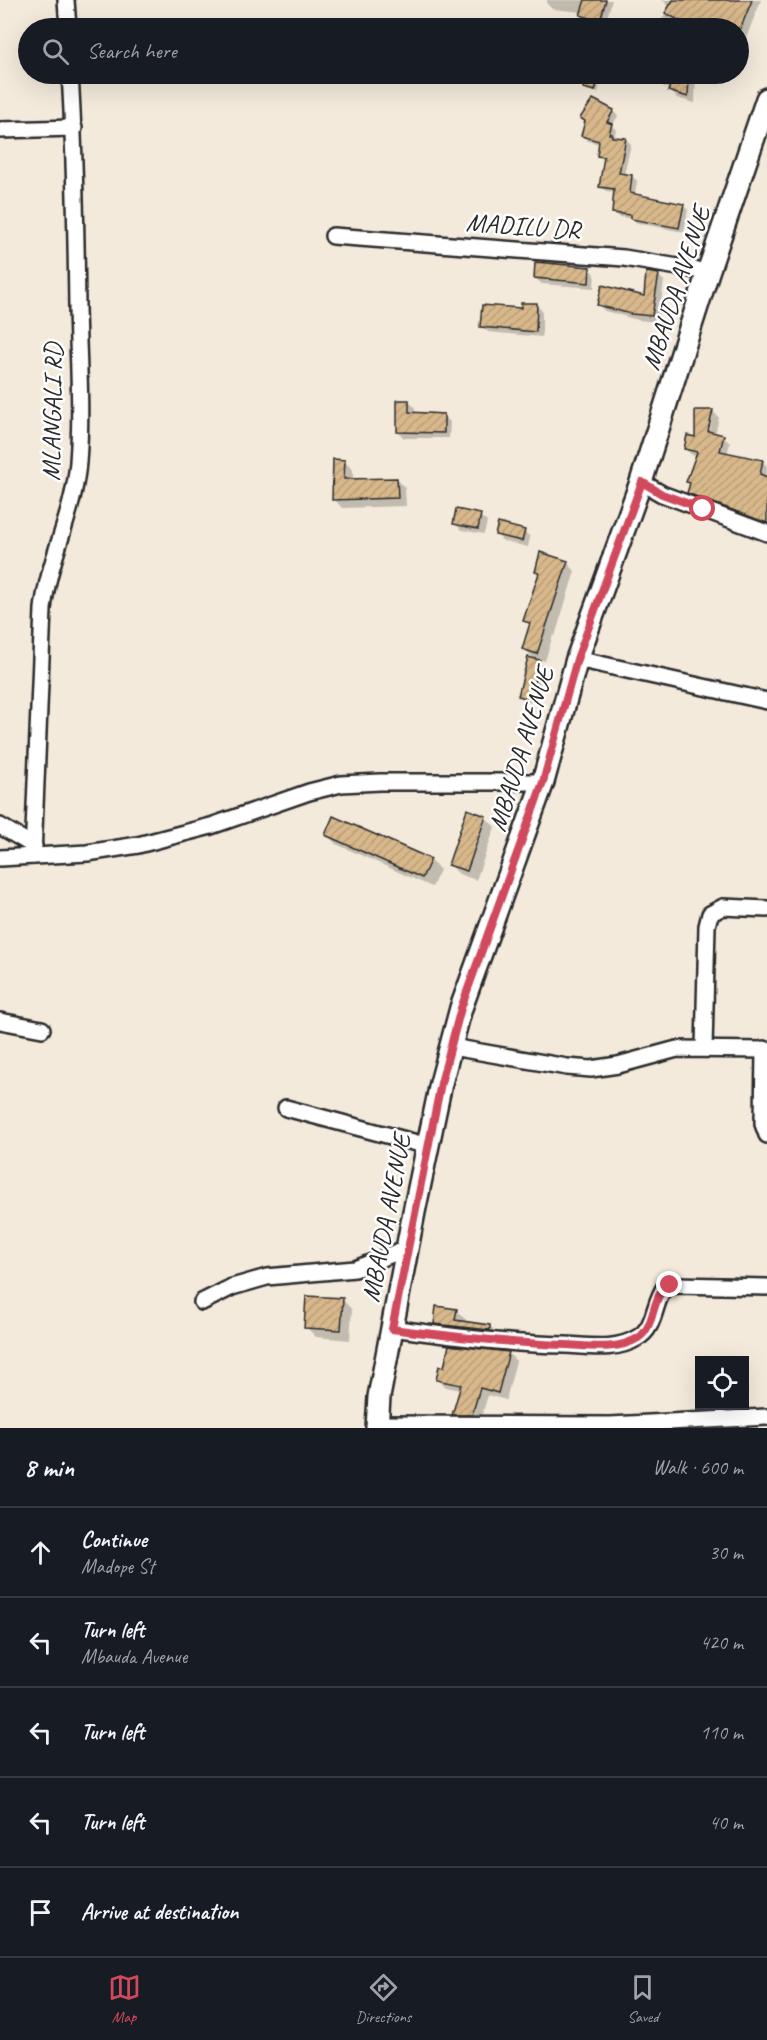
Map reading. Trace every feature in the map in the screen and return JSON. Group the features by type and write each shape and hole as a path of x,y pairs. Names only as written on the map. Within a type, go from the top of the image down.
{"street":[{"path":"66,0 67,18"},
{"name":"MLANGALI RD","path":"34,851 44,600 50,571 74,496 78,461 79,376 74,128 71,84"},
{"name":"MBAUDA AVENUE","path":"377,1426 379,1396 407,1248 441,1083 461,1008 543,782 577,659 642,482 708,272 767,99"},
{"path":"0,130 74,128"},
{"name":"MADILU DR","path":"333,236 624,258 708,272"},
{"path":"642,482 662,494 767,532"},
{"path":"577,659 767,701"},
{"path":"0,858 34,851 87,853 138,845 211,826 309,792 341,784 543,782"},
{"path":"0,826 34,851"},
{"path":"704,1048 707,926 710,914 723,907 767,909"},
{"path":"0,1021 42,1029"},
{"path":"452,1047 591,1069 618,1065 677,1049 766,1049 763,1124 767,1135"},
{"path":"286,1108 428,1146"},
{"path":"202,1302 232,1287 267,1277 355,1269 407,1248"},
{"path":"392,1329 494,1342 617,1346 638,1338 649,1328 657,1300 664,1287 676,1285 767,1287"},
{"path":"377,1426 610,1425 767,1417"}],"building":[{"path":"585,0 606,0 601,18 580,15"},
{"path":"673,0 752,0 745,18 675,18 665,13"},
{"path":"584,84 597,84 595,91 583,88"},
{"path":"665,84 689,84 688,97 668,91 670,86"},
{"path":"593,99 614,110 607,122 612,124 609,134 612,134 612,137 626,138 619,173 632,175 630,193 684,204 679,228 631,219 631,215 612,213 614,189 599,187 604,157 597,156 599,141 581,136 585,121 580,118"},
{"path":"535,262 590,267 589,283 534,278"},
{"path":"646,272 659,274 652,316 631,314 597,305 602,285 644,296"},
{"path":"521,303 537,303 536,332 480,327 482,305 521,308"},
{"path":"397,400 409,400 409,412 444,414 444,433 397,432"},
{"path":"695,410 713,410 708,431 724,435 720,451 763,460 760,474 767,477 767,523 687,493 690,483 686,482 697,452 684,449 687,435 695,437"},
{"path":"333,459 345,460 344,479 397,478 398,498 332,500"},
{"path":"456,509 481,514 478,529 453,524"},
{"path":"498,523 525,530 522,541 495,535"},
{"path":"540,552 568,561 537,654 522,649 530,623 523,621 539,573 535,572"},
{"path":"528,657 540,660 530,699 518,696"},
{"path":"467,809 486,816 467,871 448,865"},
{"path":"333,816 431,859 422,878 325,835"},
{"path":"306,1296 343,1298 341,1330 304,1328"},
{"path":"436,1306 457,1309 455,1320 490,1325 490,1330 434,1324"},
{"path":"449,1345 509,1352 498,1393 480,1388 472,1415 452,1415 461,1385 436,1380 439,1366 444,1367"}],"route":[{"path":"670,1285 664,1287 657,1300 649,1328 638,1338 617,1346 494,1342 392,1329 441,1083 461,1008 543,782 577,659 642,482 662,494 703,509"}]}
